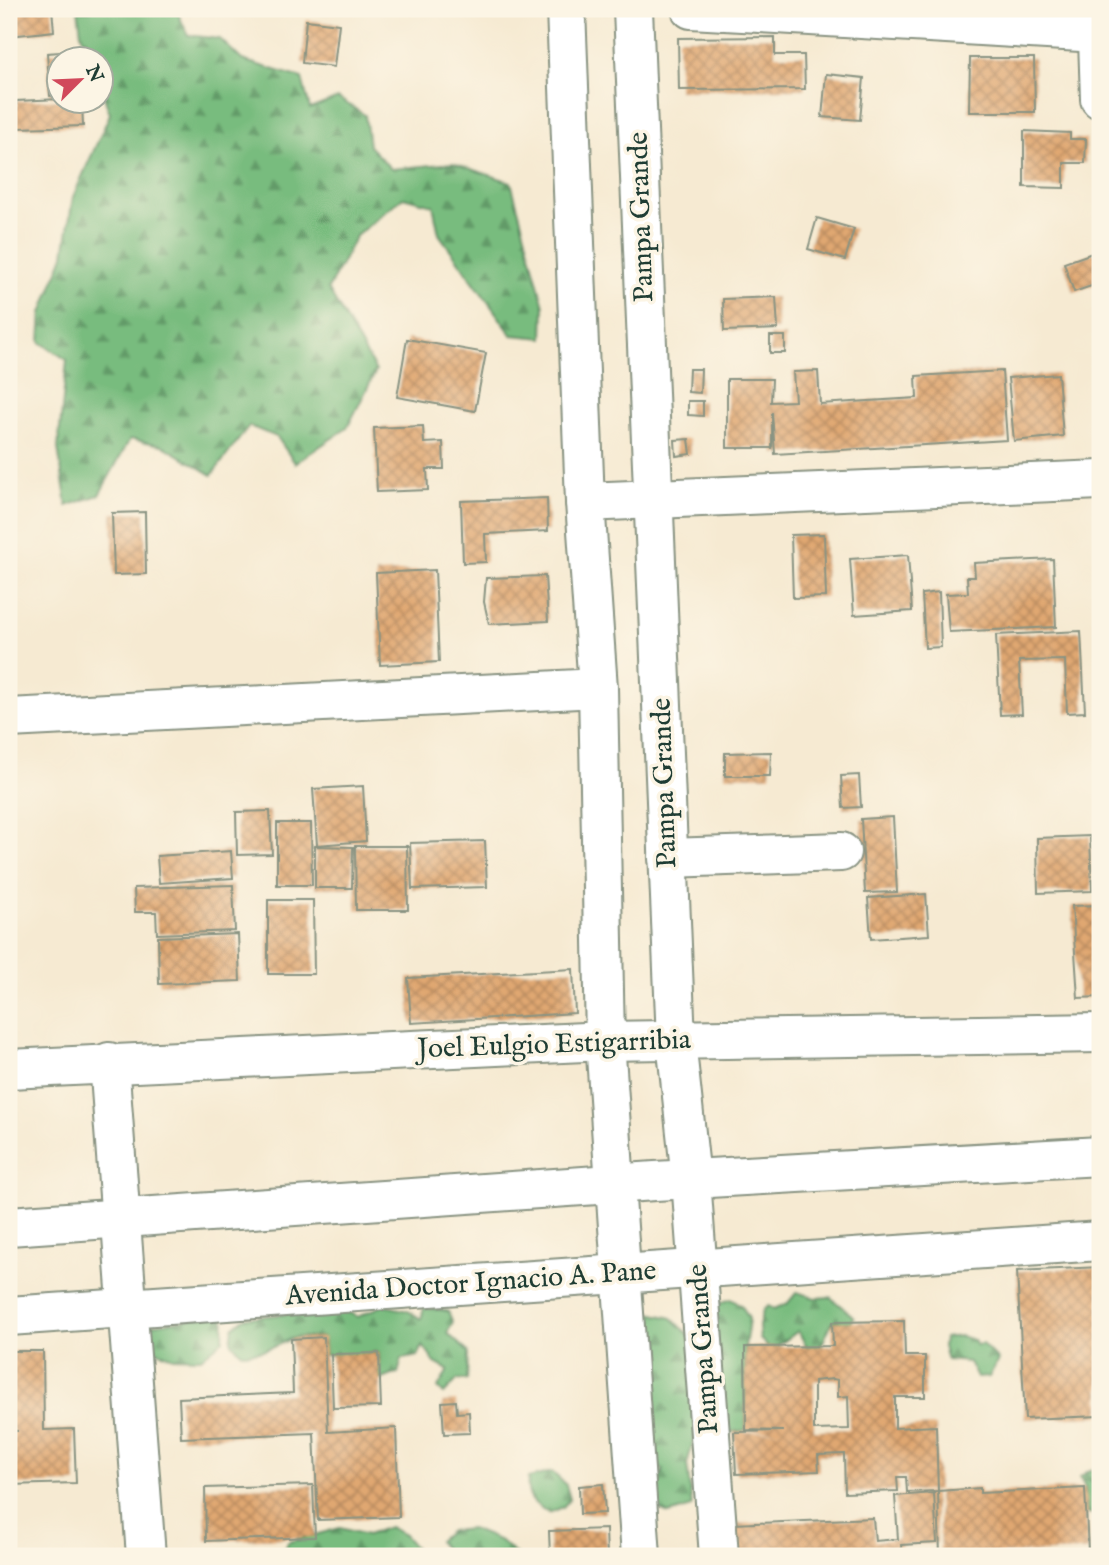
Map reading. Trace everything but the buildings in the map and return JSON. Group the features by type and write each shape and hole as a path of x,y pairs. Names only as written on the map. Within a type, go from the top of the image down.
{"street":[{"path":"566,9 585,502 598,688 605,1041 624,1273 641,1556"},
{"name":"Pampa Grande","path":"633,9 676,1041 691,1179 719,1556"},
{"path":"691,9 1097,21 1100,99"},
{"path":"585,502 1100,480"},
{"path":"9,718 598,688"},
{"path":"668,858 841,852"},
{"name":"Joel Eulgio Estigarribia","path":"9,1069 109,1062 605,1041 1100,1033"},
{"path":"109,1062 146,1556"},
{"path":"9,1226 616,1183 1100,1156"},
{"name":"Avenida Doctor Ignacio A. Pane","path":"9,1316 1100,1241"}],"green space":[{"path":"78,9 176,9 188,35 220,39 242,60 302,78 310,109 338,98 365,115 369,146 391,169 453,163 511,182 544,306 543,338 512,335 439,234 433,205 403,197 356,236 328,289 376,371 347,428 295,463 277,437 249,426 212,475 162,445 130,439 99,495 67,506 58,448 67,360 40,342 42,313 64,255 73,197 109,116 116,116 116,46 86,46"},
{"path":"797,1292 815,1298 830,1297 854,1317 851,1322 832,1322 821,1346 807,1347 798,1331 776,1347 768,1347 760,1339 759,1326 763,1310 768,1306 774,1309 788,1303"},
{"path":"731,1299 742,1306 749,1319 745,1347 746,1430 732,1432 724,1439 712,1306"},
{"path":"383,1305 408,1311 421,1319 424,1308 448,1311 453,1323 447,1333 468,1352 467,1380 457,1380 444,1394 438,1388 448,1370 435,1363 423,1346 418,1356 402,1359 398,1373 380,1380 379,1353 325,1355 323,1337 293,1338 267,1349 242,1353 231,1342 233,1327 244,1318 341,1309 358,1317"},
{"path":"649,1313 672,1318 694,1340 700,1415 687,1464 692,1507 669,1514 644,1504 663,1470 638,1453 647,1436"},
{"path":"224,1314 223,1340 201,1358 173,1357 155,1350 149,1325"},
{"path":"960,1336 974,1340 976,1345 982,1344 998,1360 989,1377 977,1378 969,1362 947,1360 943,1347 944,1338"},
{"path":"1100,1469 1100,1514 1087,1514 1085,1488 1080,1477 1090,1470"},
{"path":"552,1472 566,1485 570,1499 563,1507 549,1513 531,1499 528,1478"},
{"path":"389,1527 404,1535 416,1549 410,1556 283,1556 288,1542 340,1528 367,1535"},
{"path":"471,1529 501,1541 517,1556 451,1556 438,1541 450,1531"}]}
